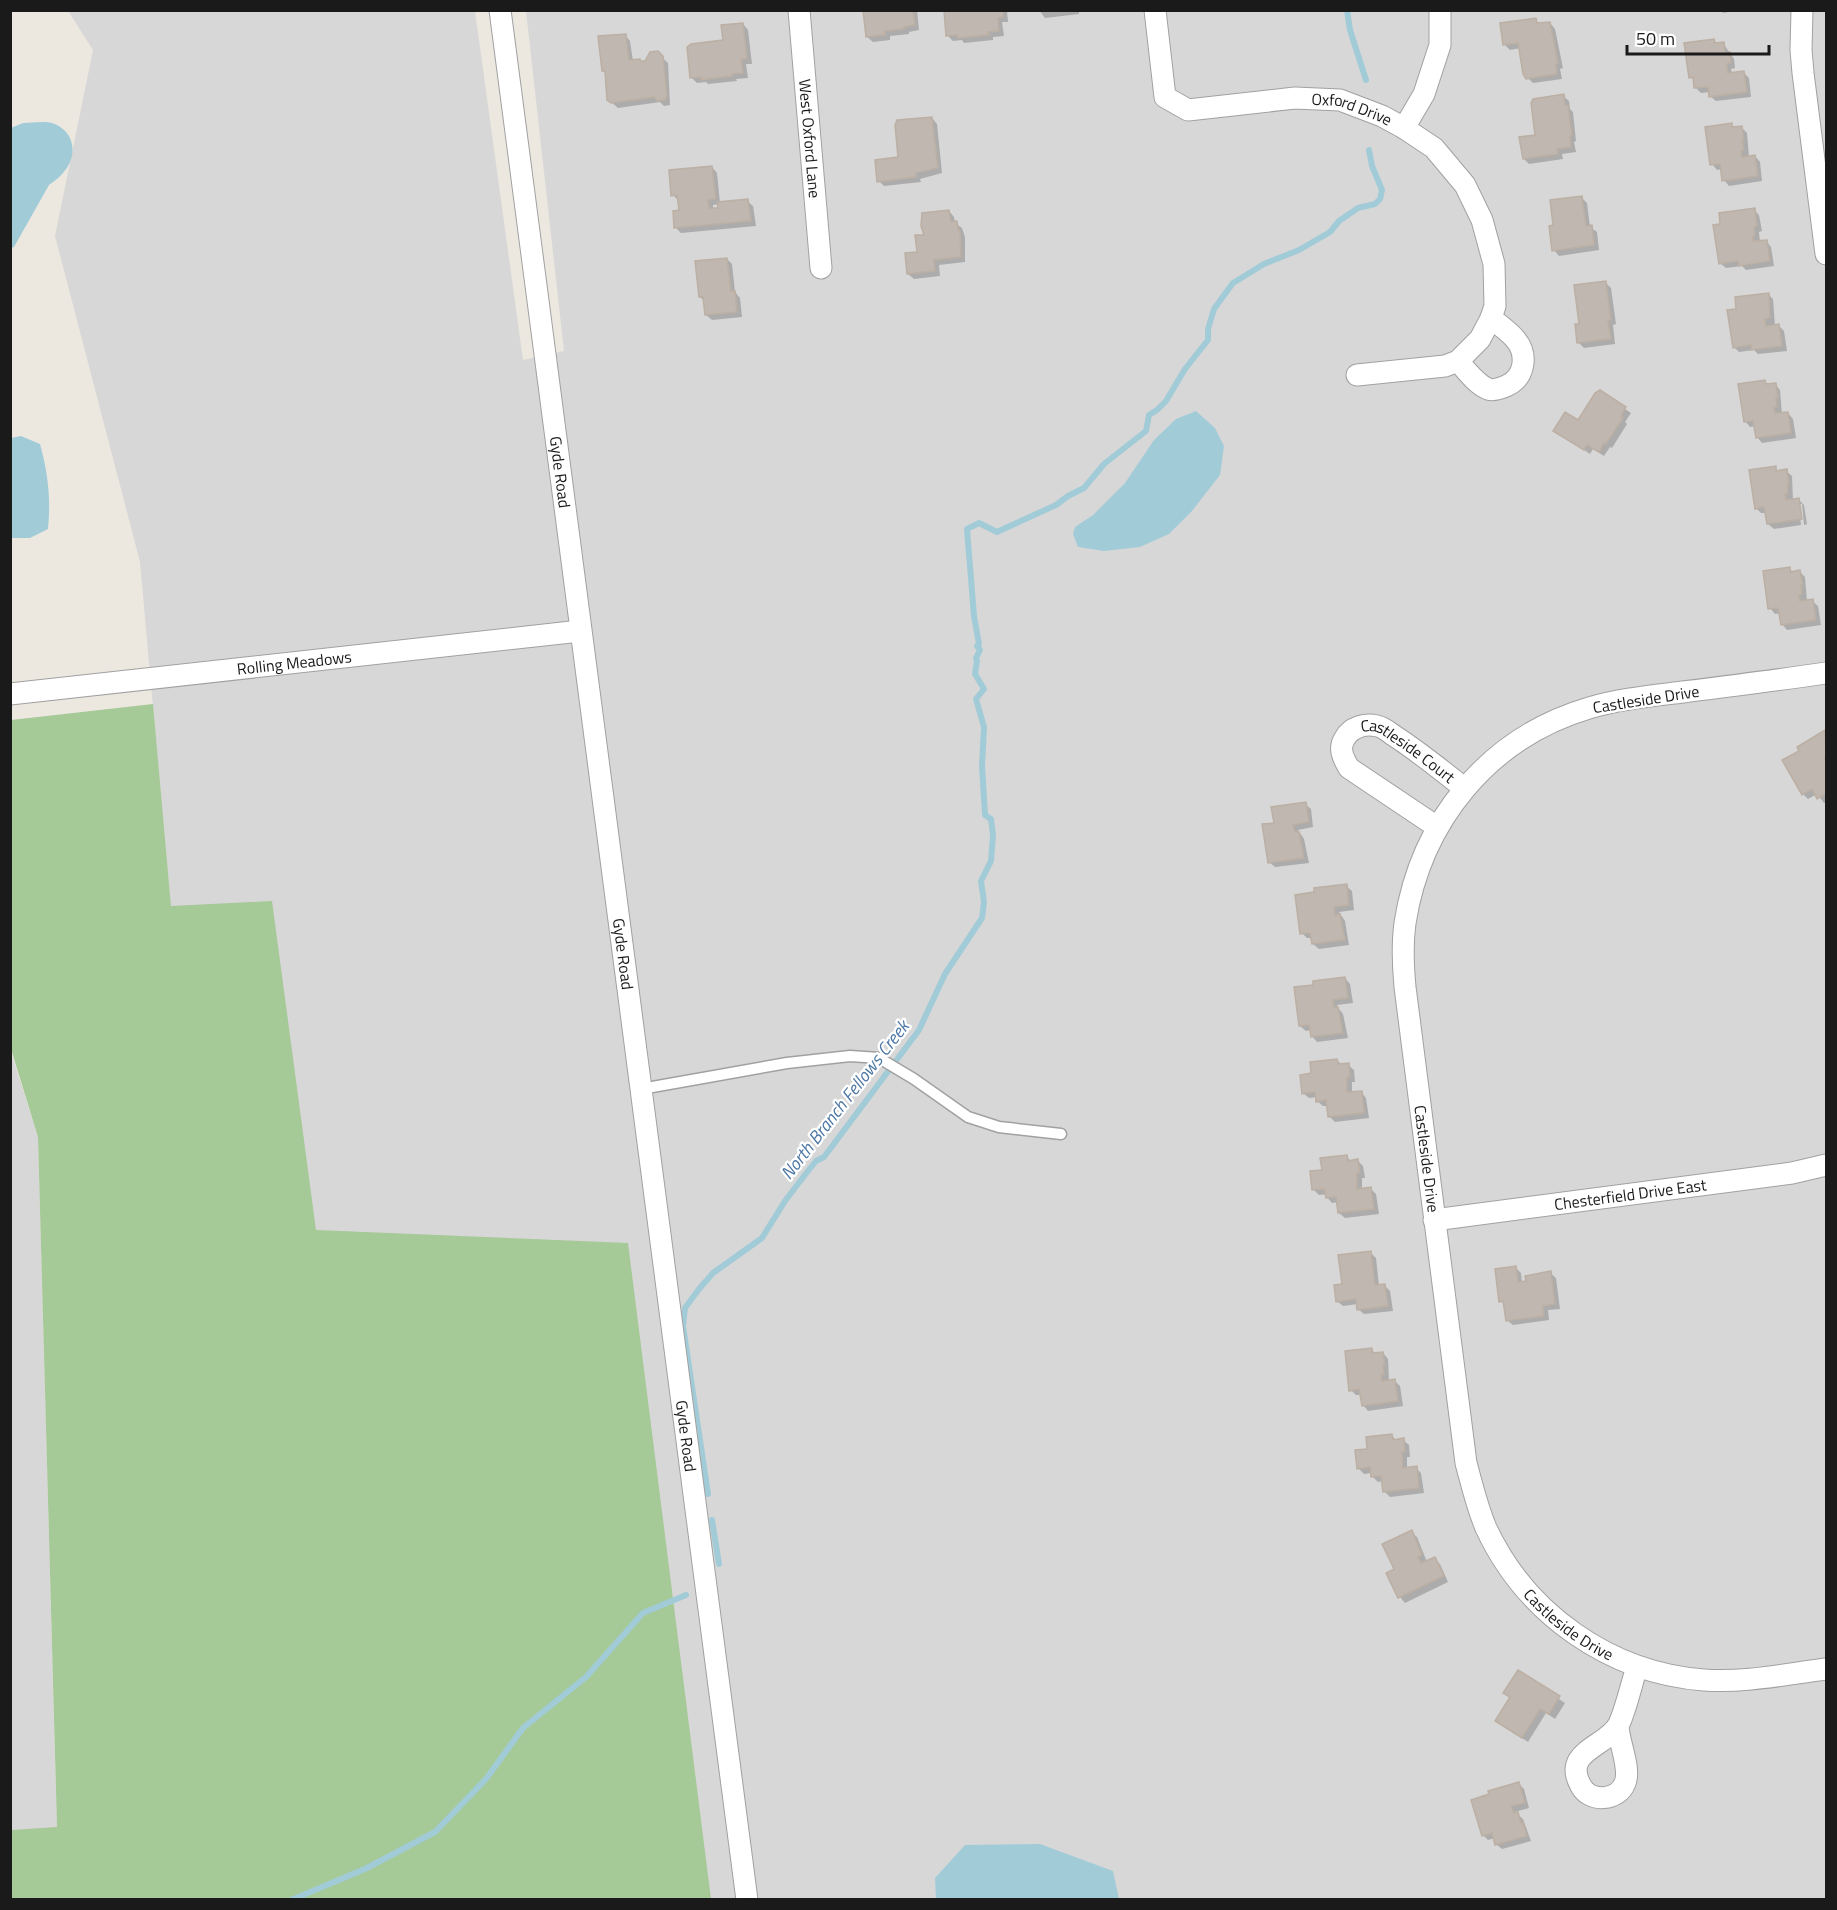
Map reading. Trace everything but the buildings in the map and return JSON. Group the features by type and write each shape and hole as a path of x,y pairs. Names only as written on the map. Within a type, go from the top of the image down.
{"street":[{"name":"Gyde Road","path":"500,10 747,1899"},
{"name":"West Oxford Lane","path":"799,10 821,268"},
{"name":"Oxford Drive","path":"1155,10 1164,97 1188,110 1295,98 1340,100 1382,116 1434,148 1465,185 1482,220 1494,264 1495,306 1480,339 1458,360 1445,366 1357,375"},
{"path":"1404,128 1424,94 1440,45 1440,10"},
{"path":"1802,10 1803,74 1827,254"},
{"path":"1458,360 1472,378 1489,389 1501,389 1513,384 1520,375 1524,362 1521,349 1515,339 1491,318"},
{"name":"Rolling Meadows","path":"10,694 580,631"},
{"name":"Castleside Drive","path":"1827,673 1627,700 1589,708 1553,721 1516,742 1489,763 1464,788 1437,828 1422,858 1412,887 1405,925 1403,956 1405,987 1466,1463 1475,1500 1486,1529 1501,1556 1516,1578 1552,1616 1597,1648 1637,1667 1683,1678 1730,1680 1827,1669"},
{"name":"Castleside Court","path":"1437,828 1349,768 1342,757 1341,745 1346,736 1355,728 1367,725 1378,726 1416,750 1464,788"},
{"name":"Chesterfield Drive East","path":"1434,1220 1792,1173 1827,1165"},
{"path":"1618,1725 1637,1667"}],"lane":[{"path":"641,1089 787,1063 850,1056 879,1058 968,1117 999,1127 1061,1134"}],"shaded area":[{"path":"68,11 475,11 523,360 564,351 526,11 1826,11 1826,1899 159,1899 207,1310 140,562 55,236 93,50"},
{"path":"10,1049 38,1137 57,1828 11,1830"}],"green space":[{"path":"153,704 171,906 272,901 316,1230 628,1243 711,1899 11,1899 11,1830 57,1827 38,1137 11,1049 11,720"}],"water":[{"path":"45,122 57,125 69,135 72,152 69,164 61,176 49,185 14,247 11,248 11,128 23,123"},
{"path":"1196,411 1215,428 1224,446 1220,475 1192,511 1169,534 1140,547 1104,551 1078,547 1073,534 1075,527 1093,515 1125,483 1154,440 1176,419"},
{"path":"21,436 40,444 48,486 48,529 30,538 11,538 11,438"},
{"path":"1040,1844 1113,1871 1119,1899 936,1899 935,1878 965,1845"}],"waterway":[{"name":"North Branch Fellows Creek","path":"1347,10 1350,30 1366,80"},
{"name":"North Branch Fellows Creek","path":"708,1494 683,1326 685,1308 713,1273 762,1238 804,1176 816,1161 824,1157 919,1030 945,974 982,918 984,902 981,881 991,861 993,835 991,819 985,815 982,766 984,727 976,699 984,689 975,674 976,658 980,650 977,646 979,644 974,616 967,529 979,523 997,532 1056,505 1084,488 1104,464 1146,431 1149,415 1166,401 1185,369 1208,340 1208,329 1214,309 1233,283 1264,264 1299,250 1330,232 1339,221 1358,208 1375,204 1380,199 1382,190 1372,166 1369,150"},
{"name":"North Branch Fellows Creek","path":"712,1520 719,1564"},
{"name":"North Branch Fellows Creek","path":"291,1900 365,1869 435,1832 486,1779 523,1728 586,1677 643,1613 686,1595"}]}
